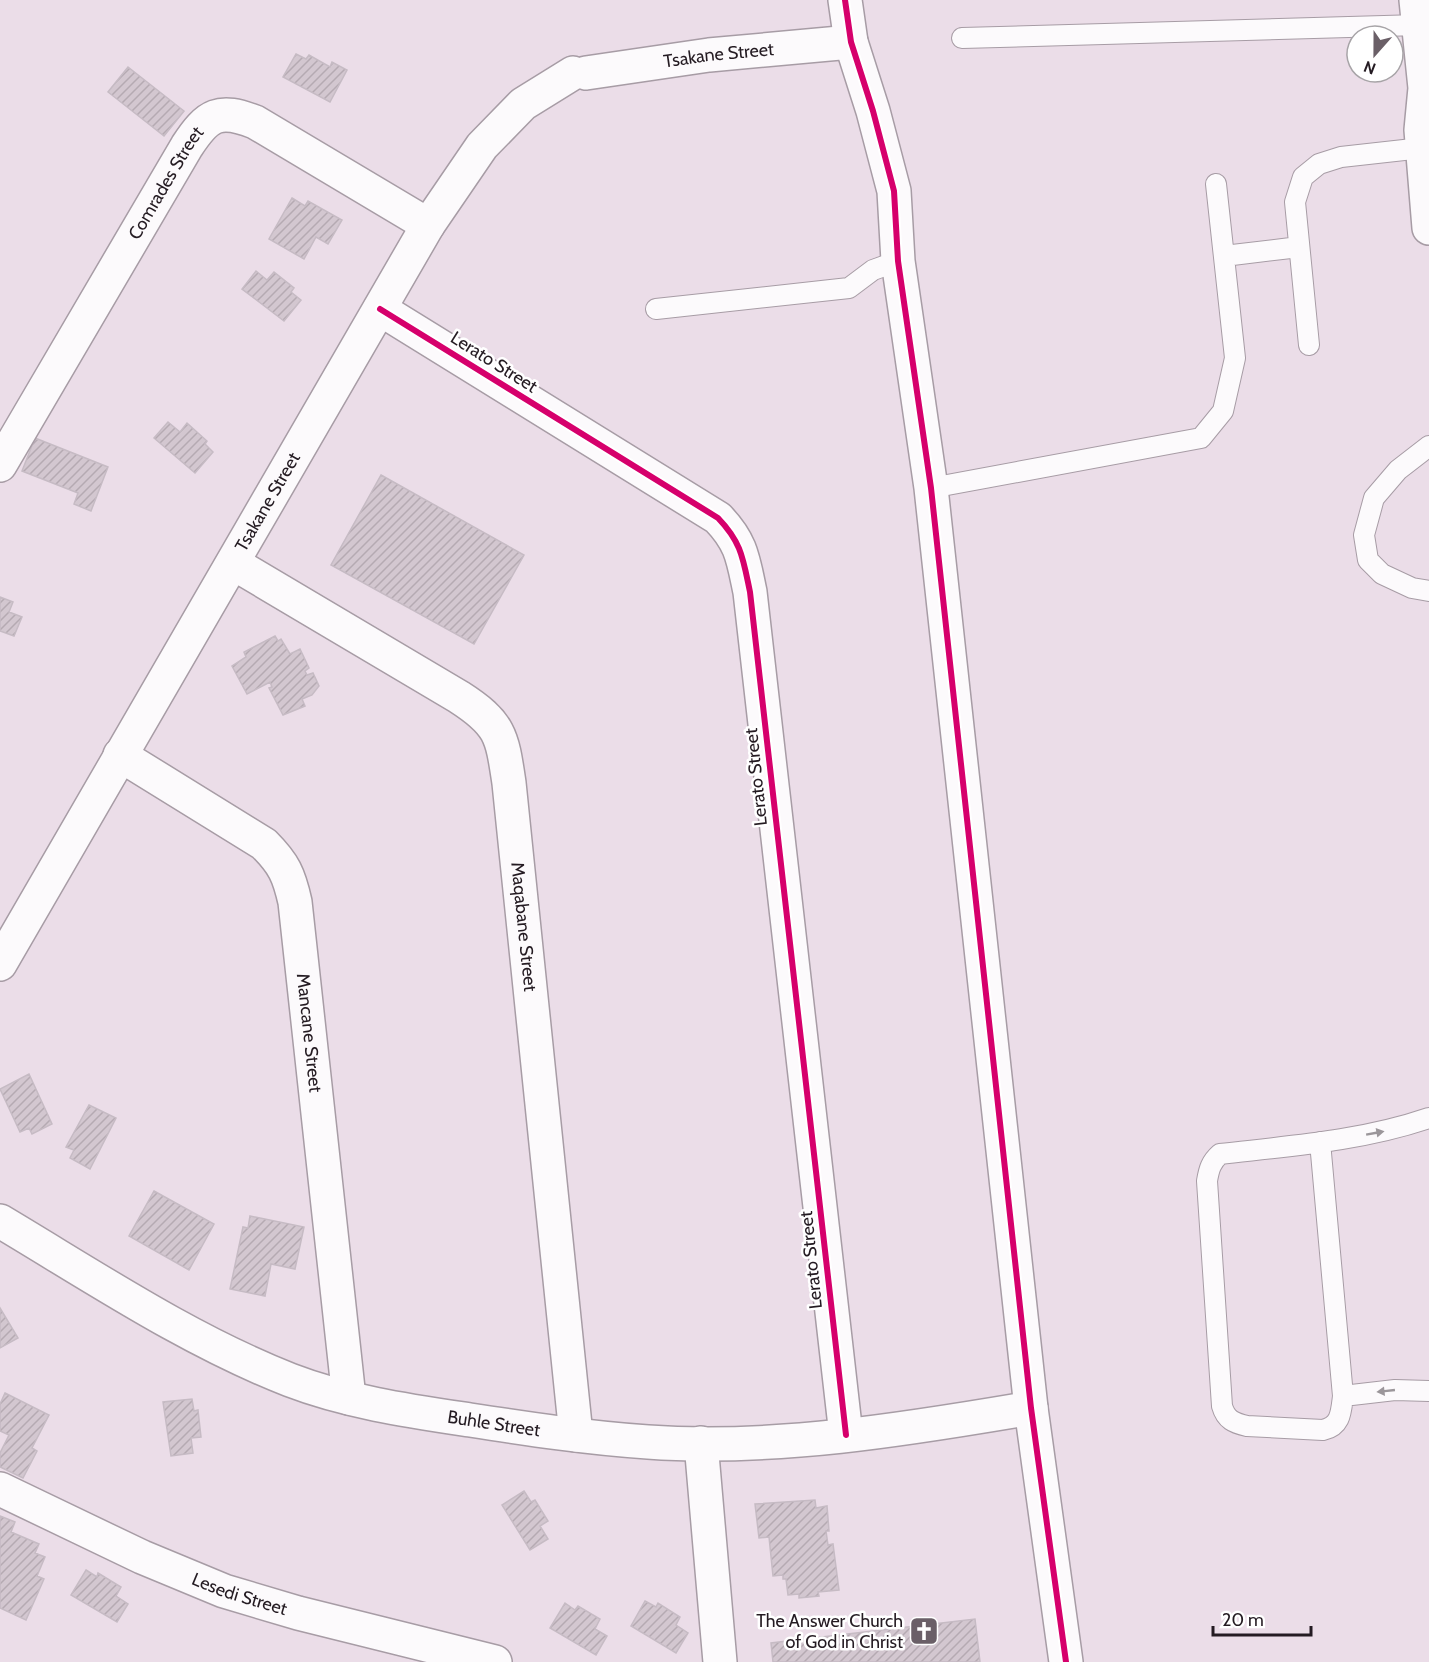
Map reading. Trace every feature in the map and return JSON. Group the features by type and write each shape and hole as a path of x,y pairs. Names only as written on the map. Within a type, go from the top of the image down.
{"street":[{"path":"845,0 851,42 873,111 894,191 898,261 931,488 1031,1408 1066,1662"},
{"path":"1418,13 1427,93 1421,130 1429,228"},
{"name":"Tsakane Street","path":"0,964 428,225 482,146 523,104 579,73 709,55 851,42"},
{"name":"Comrades Street","path":"0,465 187,146 197,130 208,120 221,114 236,115 255,122 428,225"},
{"name":"Lerato Street","path":"380,309 718,518 733,533 742,556 750,591 846,1435"},
{"name":"Maqabane Street","path":"233,563 459,697 482,712 497,730 505,754 509,783 576,1435"},
{"name":"Mancane Street","path":"120,754 264,844 280,859 290,876 295,902 349,1398"},
{"name":"Buhle Street","path":"0,1221 141,1305 223,1349 291,1380 349,1398 412,1412 576,1435 649,1442 701,1443 763,1442 846,1435 935,1425 1031,1408"},
{"path":"701,1443 720,1662"},
{"name":"Lesedi Street","path":"0,1489 142,1557 224,1591 298,1613 495,1662"}],"lane":[{"path":"962,38 1418,13"},
{"path":"1308,345 1295,202 1303,177 1319,164 1341,156 1422,148"},
{"path":"931,488 1201,438 1223,411 1235,358 1216,184"},
{"path":"1224,256 1299,247"},
{"path":"657,309 849,288 873,270 898,261"},
{"path":"1429,446 1398,470 1374,498 1364,536 1368,560 1382,574 1412,588 1429,591"},
{"path":"1320,1142 1343,1396 1341,1414 1338,1422 1331,1428 1323,1430 1237,1424 1229,1420 1222,1406 1207,1181 1213,1161 1220,1154 1320,1142 1397,1129 1429,1118"},
{"path":"1343,1396 1395,1390 1429,1391"}],"building":[{"path":"296,54 306,59 309,55 330,67 332,62 347,70 330,102 283,77"},
{"path":"128,67 184,111 164,136 108,92"},
{"path":"292,198 305,206 308,201 342,220 328,244 316,237 304,259 269,239"},
{"path":"256,271 267,280 274,272 294,288 291,292 301,300 284,321 242,289"},
{"path":"168,422 180,432 187,423 207,441 205,444 213,452 195,473 154,438"},
{"path":"35,438 108,467 91,511 74,504 78,493 22,471"},
{"path":"381,475 524,555 474,644 331,565"},
{"path":"0,597 13,602 9,612 22,617 14,636 0,631"},
{"path":"275,636 278,641 281,639 290,654 300,649 309,668 305,671 307,675 313,673 319,686 312,695 302,699 305,706 283,715 269,688 272,687 270,682 247,694 232,666 246,657 244,652"},
{"path":"29,1074 52,1124 32,1134 29,1128 20,1132 0,1089"},
{"path":"89,1105 116,1118 90,1169 70,1158 74,1150 66,1147"},
{"path":"154,1191 214,1224 189,1270 129,1236"},
{"path":"250,1216 304,1227 295,1269 271,1264 265,1296 230,1289 243,1227 248,1228"},
{"path":"0,1308 18,1338 0,1348"},
{"path":"5,1393 49,1415 32,1448 37,1451 23,1478 0,1467 0,1453 9,1435 0,1431 0,1404"},
{"path":"192,1399 194,1411 198,1410 201,1437 191,1438 193,1453 171,1456 163,1402"},
{"path":"524,1491 531,1502 535,1500 548,1521 540,1526 548,1539 530,1550 502,1505"},
{"path":"815,1500 816,1508 827,1506 828,1545 833,1544 839,1590 818,1592 819,1596 799,1598 799,1594 788,1595 786,1579 783,1579 783,1575 773,1576 769,1537 759,1538 755,1504"},
{"path":"0,1516 15,1522 11,1532 39,1544 35,1553 45,1557 37,1576 44,1579 26,1620 0,1608"},
{"path":"86,1570 97,1577 98,1573 121,1587 116,1596 128,1604 117,1622 71,1595"},
{"path":"645,1601 656,1607 658,1603 680,1617 676,1625 688,1633 676,1653 631,1626"},
{"path":"565,1603 575,1610 578,1606 600,1619 595,1629 607,1636 596,1655 550,1628"},
{"name":"The Answer Church of God in Christ","path":"975,1619 980,1662 773,1662 771,1643"}],"cycle path":[{"path":"845,0 851,42 873,111 894,191 898,261 931,488 1031,1408 1066,1662"},
{"path":"380,309 718,518 737,544 750,592 846,1435"}],"place":[{"name":"The Answer Church of God in Christ","path":"924,1631"}]}
